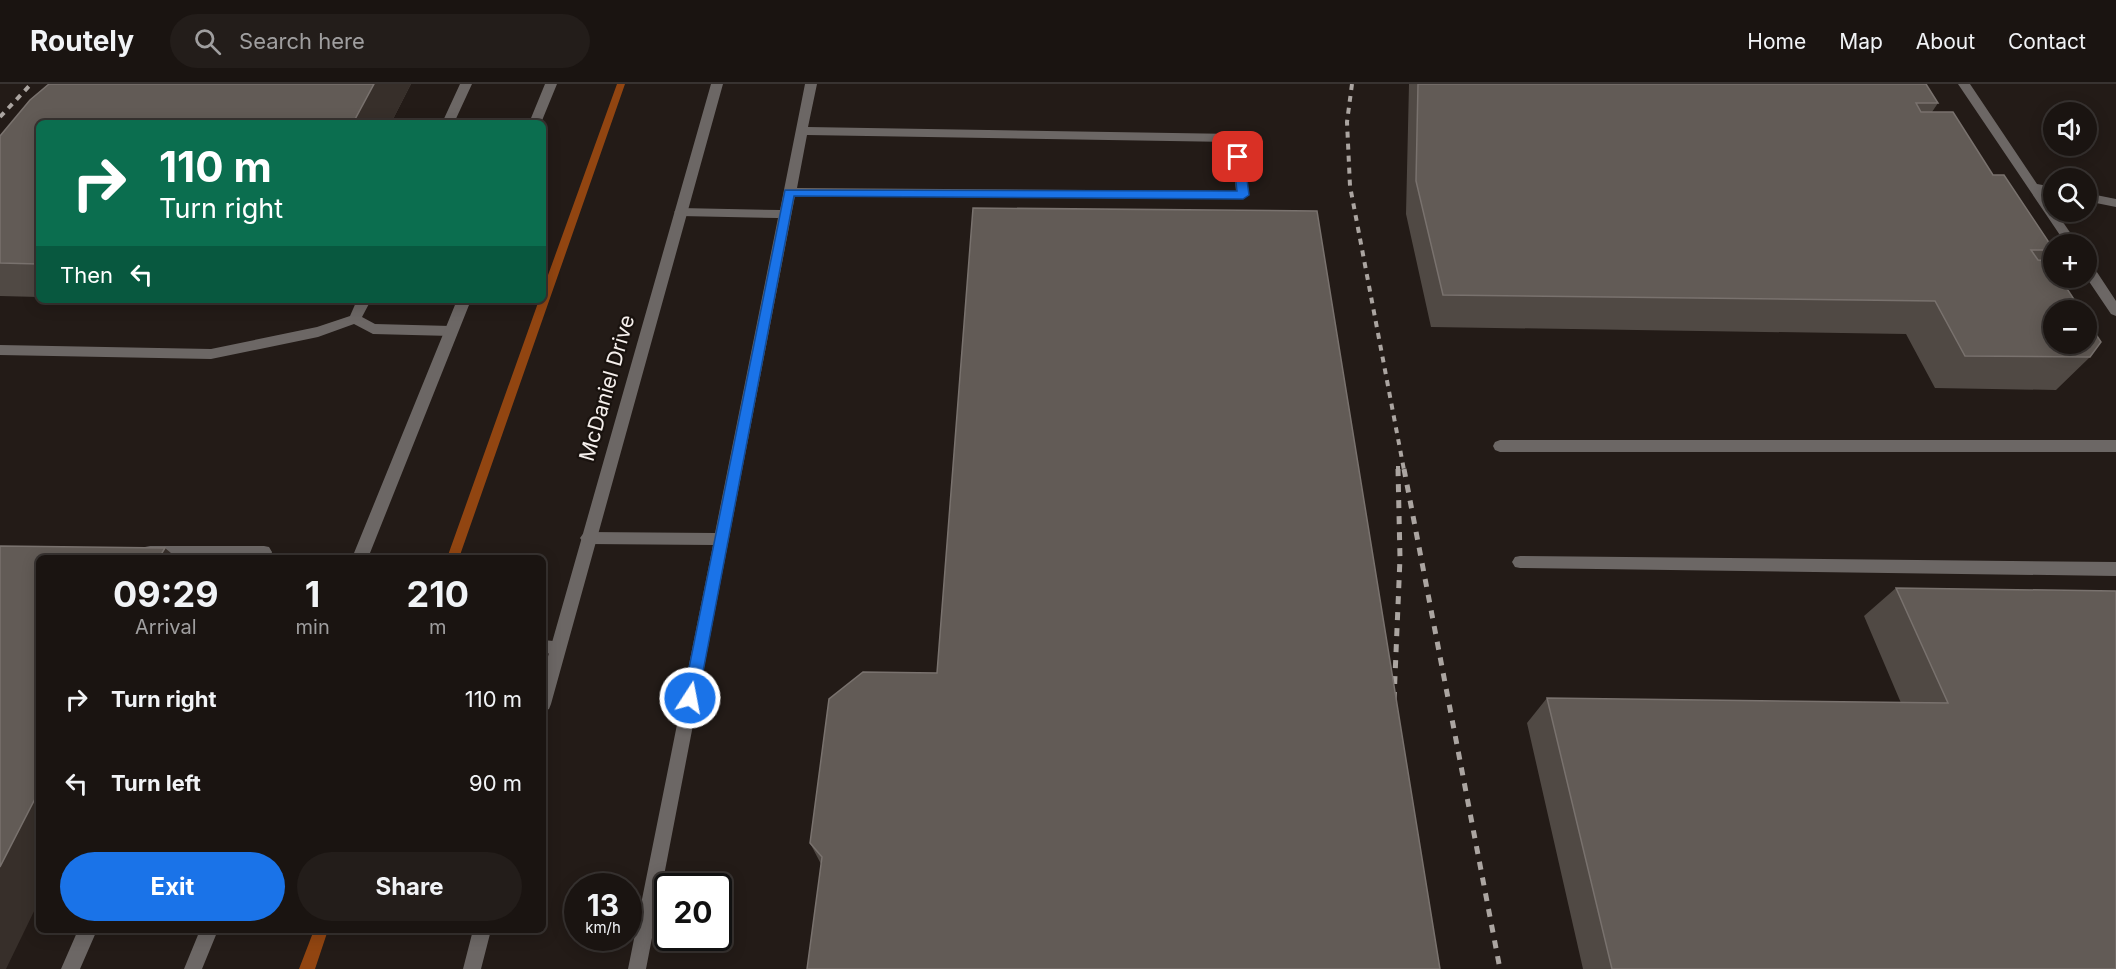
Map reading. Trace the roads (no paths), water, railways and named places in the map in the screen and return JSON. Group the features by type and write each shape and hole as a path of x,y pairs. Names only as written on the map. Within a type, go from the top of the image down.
{"street":[{"path":"449,120 466,84"},
{"path":"536,120 551,84"},
{"name":"McDaniel Drive","path":"546,683 551,647 588,538 717,84"},
{"path":"637,969 811,84"},
{"path":"1964,84 2065,234"},
{"path":"789,192 1243,195 1236,138 802,131"},
{"path":"2034,188 2043,189"},
{"path":"2097,199 2116,203"},
{"path":"680,212 785,214"},
{"path":"2097,282 2116,311"},
{"path":"0,350 211,354 318,332 355,319 363,303"},
{"path":"361,555 463,303"},
{"path":"355,319 373,329 452,331"},
{"path":"1500,446 2116,446"},
{"path":"588,538 721,539"},
{"path":"138,552 264,552 262,555"},
{"path":"1520,562 2116,569"},
{"path":"70,969 87,933"},
{"path":"193,969 208,933"},
{"path":"472,969 481,933"}],"waterway":[{"path":"546,296 621,84"},
{"path":"454,555 543,303"},
{"path":"307,969 320,933"}],"railway":[{"path":"0,117 31,84"},
{"path":"1352,84 1347,122 1350,186 1404,470"},
{"path":"1394,700 1400,558 1398,469"},
{"path":"1404,469 1500,969"}]}
